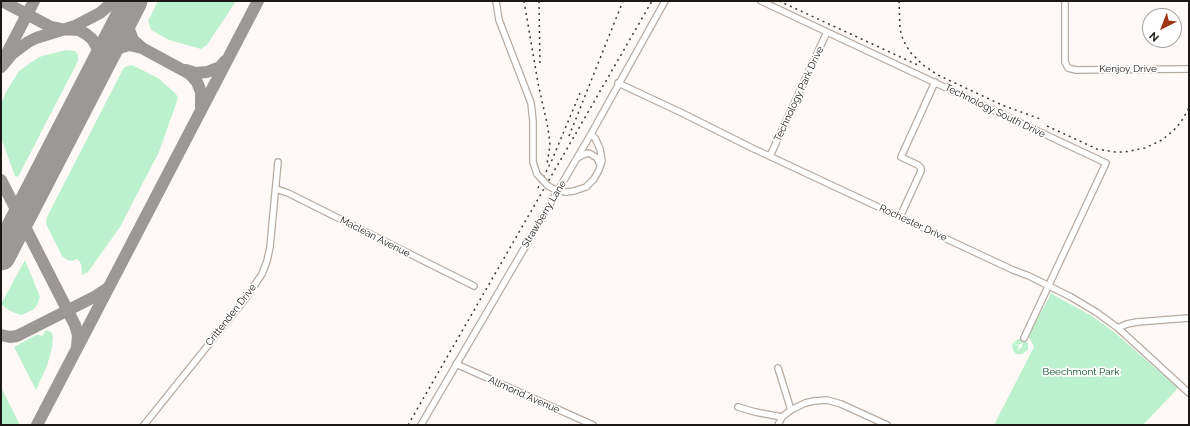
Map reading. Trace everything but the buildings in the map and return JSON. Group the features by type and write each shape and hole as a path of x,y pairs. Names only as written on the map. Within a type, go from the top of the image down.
{"street":[{"path":"496,1 499,20 531,103 533,121 533,162 537,174 542,182 550,188 566,192 586,187 594,179 601,166 600,149 595,138 591,134"},
{"name":"Strawberry Lane","path":"421,425 591,134 618,83 665,1"},
{"name":"Technology South Drive","path":"761,1 1106,163 1048,287"},
{"name":"Kenjoy Drive","path":"1065,1 1065,62 1067,67 1076,70 1189,69"},
{"name":"Technology Park Drive","path":"770,156 827,32"},
{"path":"900,217 921,171 921,168 918,165 901,157 935,82"},
{"name":"Rochester Drive","path":"618,83 770,156 1013,270 1029,276 1083,304 1118,328 1189,393"},
{"path":"577,158 585,154 589,154 597,158 601,166"},
{"name":"Crittenden Drive","path":"144,425 246,298 262,274 270,247 278,162"},
{"name":"Maclean Avenue","path":"276,189 288,193 474,286"},
{"path":"1024,338 1048,287"},
{"path":"1118,328 1123,325 1137,322 1189,318"},
{"name":"Allmond Avenue","path":"456,364 593,425"},
{"path":"778,368 791,410"},
{"path":"778,425 782,417 791,410 805,403 827,400 841,404 884,424"},
{"path":"738,407 748,411 782,417"}],"green space":[{"path":"158,1 236,1 207,45 201,49 169,40 151,30 148,21"},
{"path":"66,50 75,51 78,55 78,61 18,177 15,176 1,138 1,104 6,92 19,71 39,57"},
{"path":"132,65 158,78 178,97 159,152 120,227 88,272 82,275 81,264 77,259 72,261 67,260 62,256 47,226 47,217 122,71 125,67"},
{"path":"25,260 40,297 33,310 21,315 10,311 1,304"},
{"name":"Beechmont Park","path":"1050,293 1092,316 1114,332 1178,388 1143,425 994,425 1034,347 1028,335 1049,298"},
{"path":"46,330 51,332 53,336 52,348 47,366 36,390 14,347 36,335 42,336"},
{"path":"1018,339 1024,339 1028,344 1028,350 1022,354 1016,354 1013,350 1012,343 1019,346 1018,351 1022,346 1023,342 1019,345 1013,343"},
{"path":"1,387 19,423 18,425 1,425"}],"taxiway":[{"path":"2,1 51,27 79,30 92,39 97,47 99,62 95,75 78,107"},
{"path":"6,55 34,1"},
{"path":"1,67 12,54 28,42 36,38 75,26 100,13 114,1"},
{"path":"135,1 128,18 128,27 133,40 142,48 190,74 197,82 201,92 201,107"},
{"path":"37,425 258,1"},
{"path":"100,69 106,58 116,49 129,45 142,48"},
{"path":"186,70 195,73 207,72 220,67 225,61"},
{"path":"1,180 75,325 78,335 77,347"},
{"path":"1,335 10,337 17,336 96,296 108,288"}],"runway":[{"path":"1,256 133,1"}],"railway":[{"path":"524,1 538,83 548,128 550,145 547,164"},
{"path":"539,1 540,67"},
{"path":"569,136 623,1"},
{"path":"408,425 652,1"},
{"path":"779,1 920,66"},
{"path":"899,1 900,29 903,40 910,52 923,65 938,75 1002,105 1043,120"},
{"path":"538,188 552,160 580,93"},
{"path":"1047,126 1097,149 1125,152 1145,148 1162,140 1181,122 1189,108"}]}
